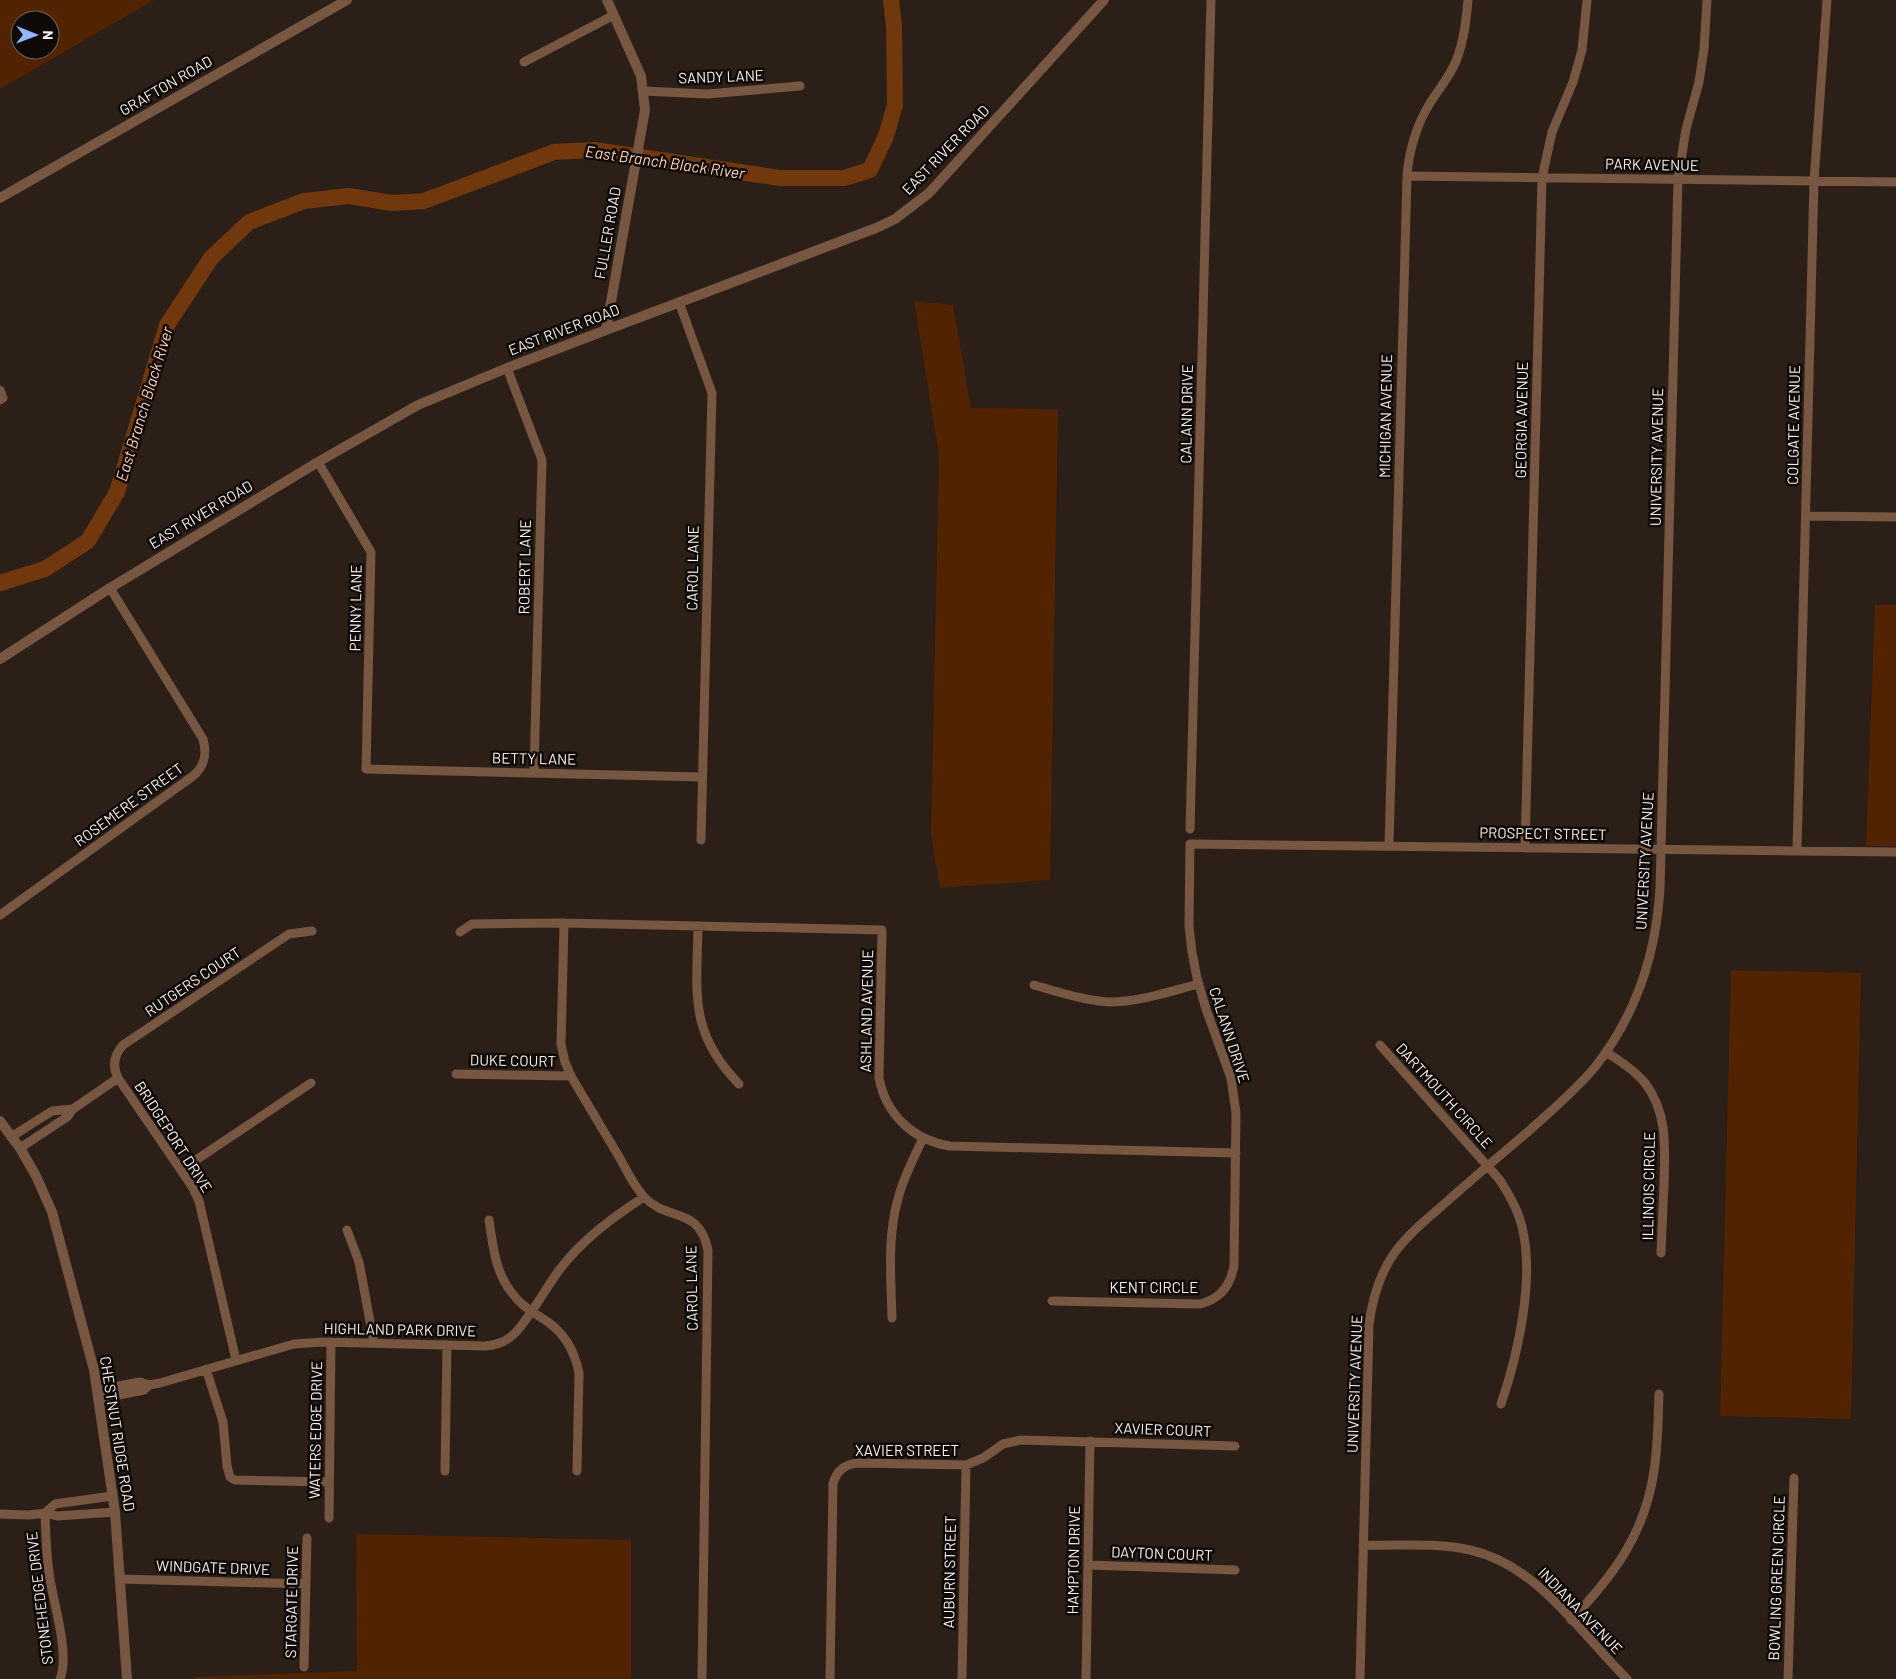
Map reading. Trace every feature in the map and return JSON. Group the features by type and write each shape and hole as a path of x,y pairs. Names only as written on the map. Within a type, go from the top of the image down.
{"street":[{"name":"FULLER ROAD","path":"606,330 645,110 641,76 607,0"},
{"name":"EAST RIVER ROAD","path":"0,659 110,588 318,462 418,405 507,368 876,228 895,219 929,193 1104,0"},
{"name":"CALANN DRIVE","path":"1190,829 1211,0"},
{"name":"MICHIGAN AVENUE","path":"1389,846 1408,161 1417,129 1430,103 1451,72 1460,50 1466,26 1468,0"},
{"name":"GEORGIA AVENUE","path":"1525,848 1542,178 1552,132 1572,82 1582,50 1587,0"},
{"name":"UNIVERSITY AVENUE","path":"1360,1679 1369,1326 1376,1289 1393,1255 1409,1235 1577,1086 1606,1052 1632,1007 1650,959 1659,908 1678,179 1686,129 1699,82 1704,49 1707,0"},
{"name":"COLGATE AVENUE","path":"1797,851 1814,181 1827,0"},
{"name":"GRAFTON ROAD","path":"0,198 344,1"},
{"path":"524,62 614,15"},
{"name":"SANDY LANE","path":"643,91 708,94 800,86"},
{"name":"PARK AVENUE","path":"1407,176 1896,182"},
{"name":"CAROL LANE","path":"679,302 712,393 701,840"},
{"name":"ROBERT LANE","path":"507,368 542,460 534,773"},
{"path":"0,390 3,398 0,400"},
{"name":"PENNY LANE","path":"318,462 372,552 366,769"},
{"path":"1806,516 1896,517"},
{"name":"ROSEMERE STREET","path":"0,915 193,776 202,766 205,759 206,752 203,739 110,588"},
{"name":"BETTY LANE","path":"366,769 702,776"},
{"name":"CALANN DRIVE","path":"1190,844 1189,926 1192,952 1198,984 1231,1078 1236,1113 1234,1265"},
{"name":"PROSPECT STREET","path":"1190,844 1896,852"},
{"name":"CAROL LANE","path":"564,922 561,1044 565,1062 571,1076 644,1197 657,1207 688,1219 697,1225 703,1234 708,1250 702,1679"},
{"name":"ASHLAND AVENUE","path":"460,932 472,924 564,922 882,930 879,1078 885,1098 896,1116 911,1131 923,1138 943,1145 1236,1153"},
{"path":"698,926 697,990 700,1021 714,1054 739,1084"},
{"name":"RUTGERS COURT","path":"118,1078 115,1057 123,1045 289,934 312,931"},
{"path":"1034,985 1089,1000 1110,1002 1141,998 1198,984"},
{"name":"DARTMOUTH CIRCLE","path":"1380,1045 1488,1166 1505,1188 1515,1207 1522,1227 1526,1249 1522,1317 1517,1350 1501,1404"},
{"name":"ILLINOIS CIRCLE","path":"1606,1052 1634,1072 1645,1083 1657,1104 1662,1120 1665,1144 1661,1253"},
{"name":"DUKE COURT","path":"456,1074 571,1076"},
{"name":"BRIDGEPORT DRIVE","path":"20,1148 67,1117 73,1109 118,1078 196,1194 204,1214 236,1360"},
{"path":"181,1170 311,1082"},
{"path":"12,1137 52,1111 73,1109"},
{"name":"CHESTNUT RIDGE ROAD","path":"0,1121 20,1148 36,1176 52,1212 98,1394 114,1512 127,1679"},
{"path":"892,1318 890,1250 894,1215 903,1182 923,1138"},
{"name":"HIGHLAND PARK DRIVE","path":"98,1394 144,1390 149,1385 294,1344 331,1342 485,1346 502,1342 516,1332 562,1267 579,1247 620,1212 644,1197"},
{"path":"489,1220 496,1262 501,1276 512,1294 558,1331 566,1340 576,1361 579,1373 577,1471"},
{"path":"347,1230 359,1262 374,1343"},
{"name":"KENT CIRCLE","path":"1052,1300 1200,1304 1222,1293 1230,1282 1234,1265"},
{"name":"WATERS EDGE DRIVE","path":"329,1518 331,1342"},
{"path":"445,1471 446,1345"},
{"path":"206,1369 223,1422 226,1466 230,1477 235,1480 329,1482"},
{"path":"1571,1620 1608,1580 1630,1546 1638,1528 1651,1490 1655,1470 1659,1394"},
{"name":"XAVIER STREET","path":"830,1679 833,1484 838,1473 847,1465 853,1463 966,1465 995,1448 1012,1441 1090,1441"},
{"name":"XAVIER COURT","path":"1090,1441 1235,1446"},
{"name":"HAMPTON DRIVE","path":"1086,1679 1090,1441"},
{"name":"AUBURN STREET","path":"962,1679 966,1465"},
{"name":"BOWLING GREEN CIRCLE","path":"1788,1679 1794,1478"},
{"path":"45,1513 55,1504 112,1496"},
{"path":"0,1514 29,1515 45,1513 57,1516 114,1512"},
{"name":"STONEHEDGE DRIVE","path":"45,1513 48,1568 61,1635 63,1673 60,1679"},
{"name":"STARGATE DRIVE","path":"304,1667 307,1538"},
{"name":"INDIANA AVENUE","path":"1364,1545 1456,1547 1492,1556 1530,1578 1628,1679"},
{"name":"DAYTON COURT","path":"1088,1565 1235,1570"},
{"name":"WINDGATE DRIVE","path":"120,1579 305,1584"}],"shaded area":[{"path":"0,0 154,0 60,54 60,10 10,10 10,60 50,60 0,89"},
{"path":"914,301 953,305 971,408 1058,409 1050,880 940,888 931,835 939,455"},
{"path":"1875,605 1896,605 1896,846 1866,846"},
{"path":"1731,970 1861,973 1851,1419 1720,1416"},
{"path":"356,1534 631,1540 631,1679 195,1679 195,1677 357,1671"}],"waterway":[{"name":"East Branch Black River","path":"0,583 45,569 88,541 117,492 167,325 211,258 249,222 304,201 349,196 392,203 424,201 554,152 595,150 780,178 844,178 870,170 886,136 895,105 894,26 891,0"}]}
